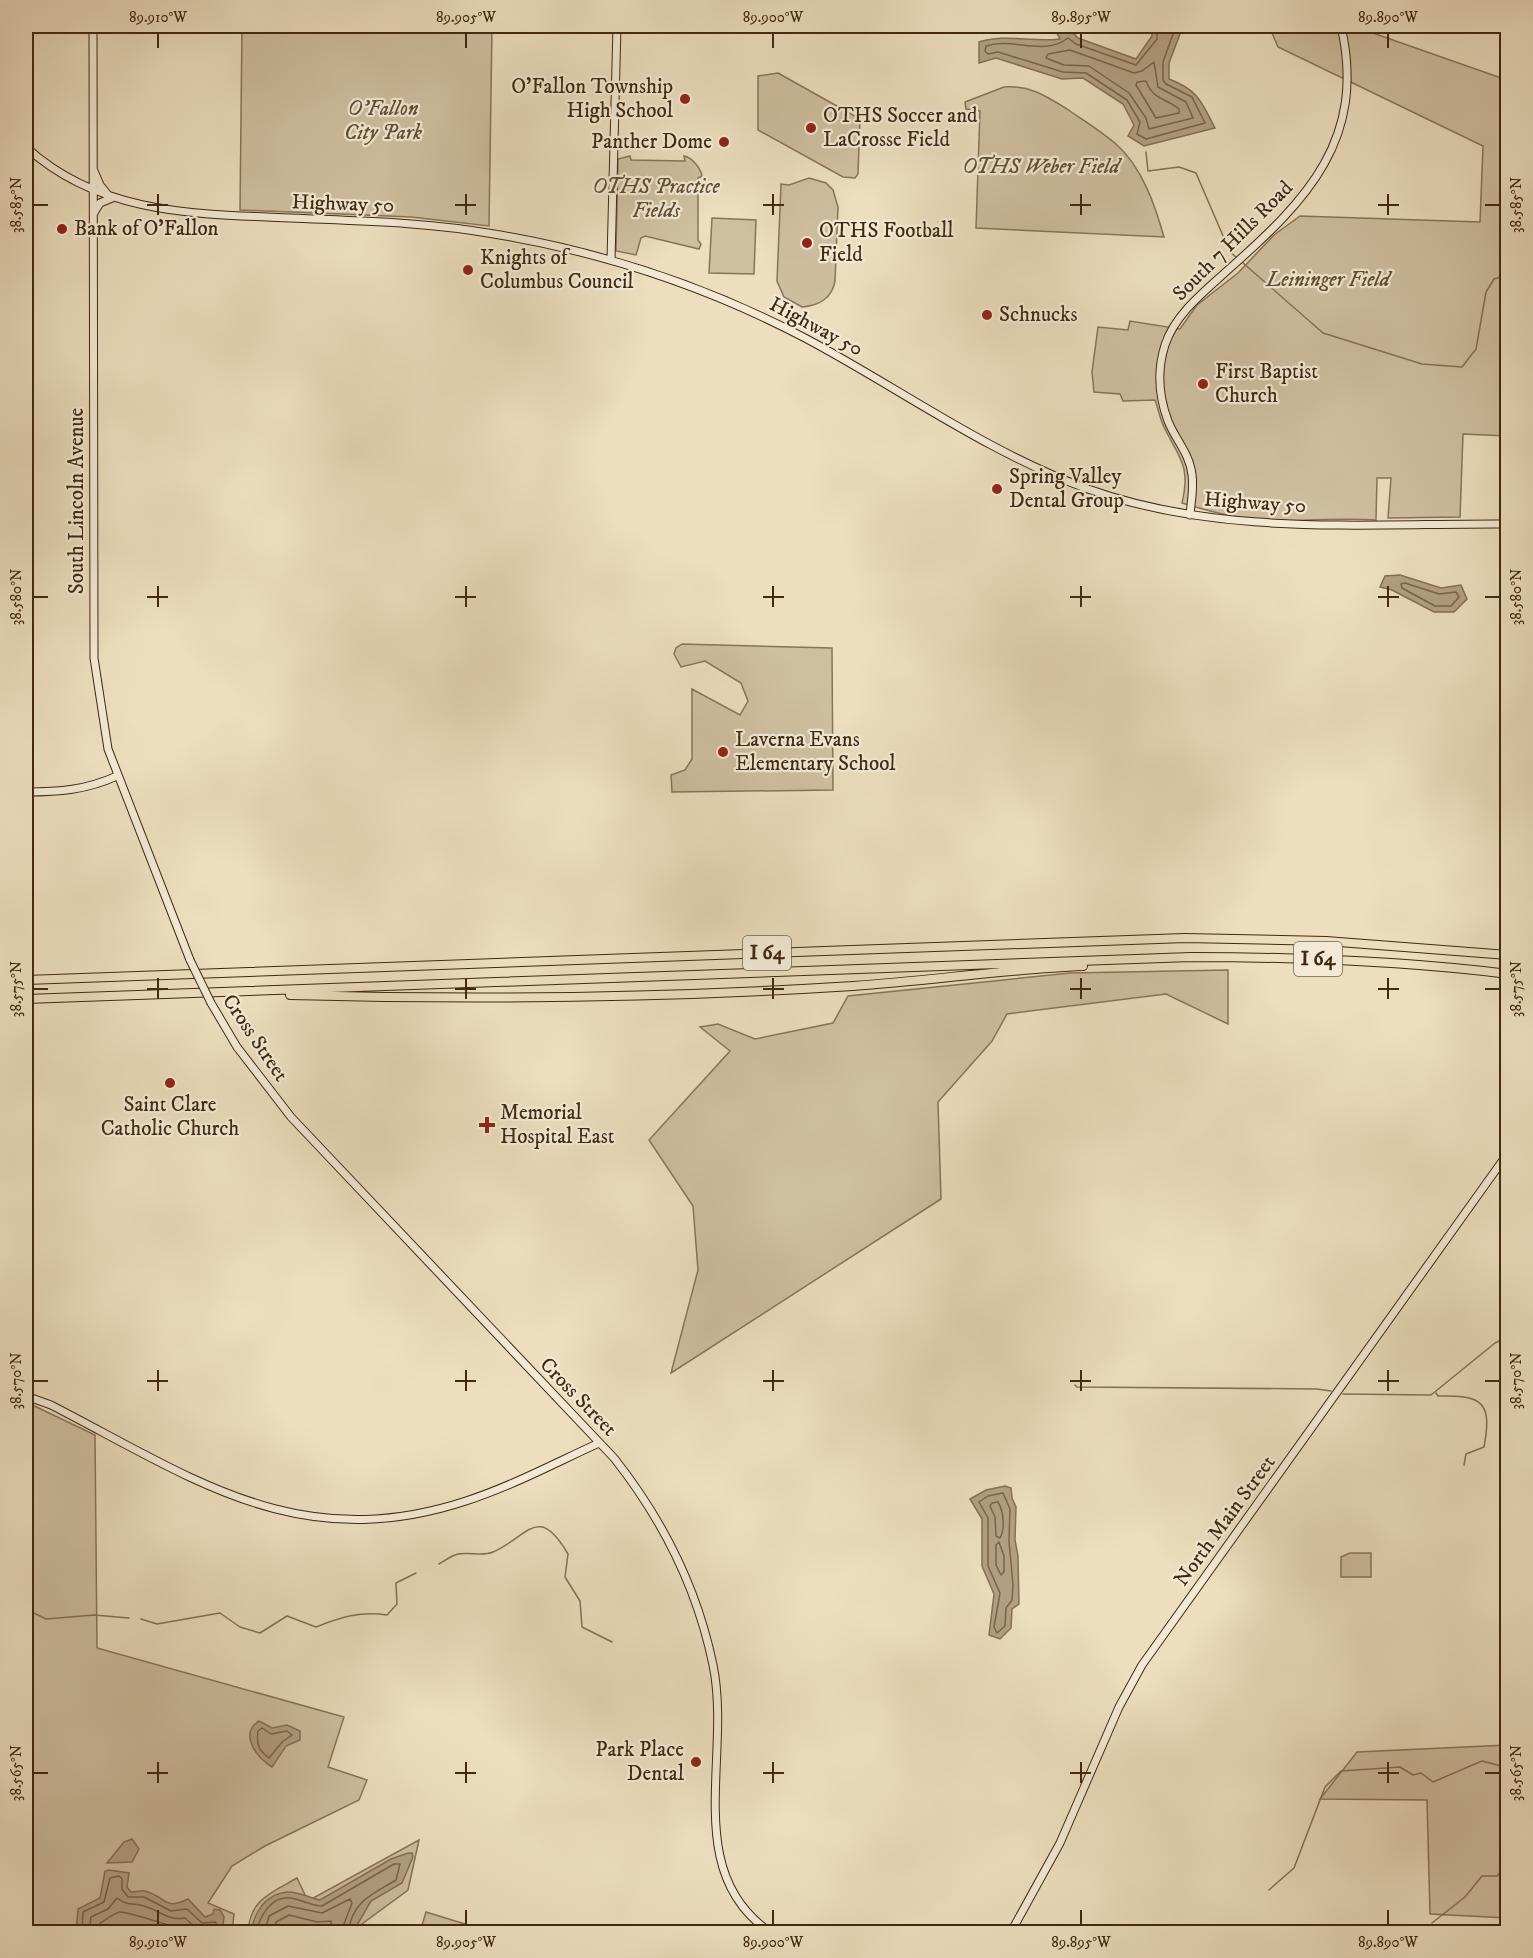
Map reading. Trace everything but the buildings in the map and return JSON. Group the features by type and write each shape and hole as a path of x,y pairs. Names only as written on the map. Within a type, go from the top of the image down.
{"highway":[{"name":"I 64","path":"26,980 1185,938 1309,940 1508,955"},
{"name":"I 64","path":"26,999 1229,957 1402,964 1508,974"},
{"path":"245,992 342,996 524,998 710,993 854,986 1076,966 1196,962 1229,957"}],"main road":[{"name":"South Lincoln Avenue","path":"93,26 94,658 101,716 117,776 190,960"},
{"path":"611,260 617,26"},
{"name":"South 7 Hills Road","path":"1190,515 1192,474 1188,458 1168,421 1161,396 1160,375 1165,344 1180,316 1273,229 1317,179 1333,150 1345,103 1348,64 1341,26"},
{"name":"Highway 50","path":"26,147 49,166 92,190 140,206 184,214 410,223 466,230 558,246 677,281 761,317 814,343 988,443 1064,480 1113,497 1190,515 1288,524 1508,524"},
{"path":"92,166 100,185 112,198 100,203 93,216"},
{"path":"26,792 74,791 117,776"},
{"name":"Cross Street","path":"190,960 211,1003 237,1047 291,1117 599,1443 646,1500 690,1583 714,1668 718,1718 716,1837 720,1865 736,1901 754,1921 770,1932"},
{"name":"North Main Street","path":"1011,1932 1060,1843 1112,1722 1142,1665 1508,1153"},
{"path":"26,1396 51,1405 196,1482 237,1500 278,1511 329,1519 392,1518 465,1502 599,1443"}],"green space":[{"name":"O'Fallon City Park","path":"242,26 492,26 489,226 411,217 240,210"},
{"name":"Leininger Field","path":"1269,26 1353,26 1507,80 1507,436 1463,434 1460,517 1388,518 1391,478 1377,478 1376,520 1257,520 1182,503 1185,479 1182,462 1163,424 1155,400 1123,401 1120,394 1094,392 1092,372 1098,327 1128,330 1130,321 1180,329 1197,305 1238,273 1274,235 1300,216 1480,222 1483,146 1278,47"},
{"path":"778,73 860,119 858,174 855,178 843,177 758,130 758,76"},
{"name":"OTHS Weber Field","path":"1004,87 1022,88 1045,96 1086,121 1116,144 1140,175 1152,200 1164,237 976,228 980,111 966,109 965,102"},
{"name":"OTHS Practice Fields","path":"630,156 631,160 685,161 684,156 698,167 702,176 698,178 698,240 701,244 699,249 645,236 641,238 636,255 616,251 618,159"},
{"path":"809,178 826,183 833,190 838,207 835,281 831,292 824,300 802,307 784,297 777,281 781,184 789,185"},
{"path":"712,218 756,220 754,274 709,273"},
{"path":"682,644 832,648 833,790 672,792 671,775 685,770 692,759 692,689 740,715 748,701 741,683 705,661 681,667 674,654 676,648"},
{"path":"1228,970 1228,1024 1166,994 1007,1014 992,1041 938,1102 941,1199 671,1373 698,1270 693,1206 649,1140 730,1051 700,1027 718,1024 755,1039 833,1023 848,996 1070,973"},
{"path":"26,1402 95,1435 97,1648 344,1717 328,1767 367,1780 359,1800 265,1846 232,1866 208,1903 234,1914 232,1932 26,1932"},
{"path":"1350,1553 1371,1553 1371,1577 1341,1577 1341,1557"},
{"path":"1507,1745 1507,1918 1430,1914 1427,1800 1320,1799 1357,1752"},
{"path":"419,1840 408,1890 351,1932 248,1932 253,1912 258,1904 271,1893 297,1878 308,1901"},
{"path":"426,1912 491,1932 420,1932"}],"water":[{"path":"1053,26 1067,26 1078,38 1136,59 1152,36 1151,26 1183,26 1169,63 1169,79 1193,92 1215,128 1144,146 1128,136 1134,125 1123,104 1083,78 1062,79 996,58 979,63 979,42 999,38 1060,39"},
{"path":"1400,575 1441,588 1461,585 1467,599 1454,612 1434,612 1392,590 1380,587 1385,576"},
{"path":"1005,1486 1011,1488 1016,1507 1015,1540 1018,1556 1019,1604 1012,1609 1011,1628 1000,1639 989,1635 994,1594 982,1566 982,1519 970,1499 986,1490"},
{"path":"259,1721 272,1728 287,1725 300,1731 300,1740 286,1746 272,1767 256,1752 250,1739 253,1726"},
{"path":"132,1839 139,1849 132,1862 107,1863 124,1842"},
{"path":"412,1853 413,1857 402,1883 371,1901 353,1932 251,1932 258,1912 273,1896 291,1892 320,1900 391,1859"},
{"path":"105,1871 129,1873 127,1887 131,1892 145,1891 174,1904 188,1899 205,1917 213,1914 214,1909 220,1910 224,1917 222,1932 76,1932 78,1909 100,1898"}],"waterway":[{"path":"1146,152 1148,171 1179,167 1196,173 1230,252 1236,257"},
{"path":"1243,263 1323,333 1422,364 1462,367 1476,349 1486,292 1494,279 1508,275"},
{"path":"1343,1394 1431,1395 1495,1343 1508,1337"},
{"path":"1075,1385 1077,1387 1331,1391"},
{"path":"1436,1393 1438,1396 1466,1397 1475,1400 1485,1411 1487,1420 1484,1447 1466,1454 1464,1465"},
{"path":"439,1564 460,1554 493,1552 533,1528 541,1527 549,1530 568,1554 565,1577 580,1601 582,1627 612,1642"},
{"path":"141,1619 157,1624 220,1613 240,1627 260,1633 287,1616 316,1627 351,1616 387,1615 397,1604 396,1583 416,1573"},
{"path":"26,1609 46,1619 94,1615 129,1618"},
{"path":"1269,1890 1294,1868 1325,1787 1341,1771 1400,1767 1413,1775 1421,1773 1433,1782 1482,1761 1505,1767 1508,1763"},
{"path":"1432,1923 1465,1897 1482,1876 1497,1876 1508,1864"}],"place":[{"name":"O'Fallon Township High School","path":"685,99"},
{"name":"OTHS Soccer and LaCrosse Field","path":"811,128"},
{"name":"Panther Dome","path":"724,142"},
{"name":"Bank of O'Fallon","path":"62,229"},
{"name":"OTHS Football Field","path":"807,243"},
{"name":"Knights of Columbus Council","path":"468,270"},
{"name":"Schnucks","path":"987,315"},
{"name":"First Baptist Church","path":"1203,384"},
{"name":"Spring Valley Dental Group","path":"997,489"},
{"name":"Laverna Evans Elementary School","path":"723,752"},
{"name":"Saint Clare Catholic Church","path":"170,1083"},
{"name":"Memorial Hospital East","path":"487,1125"},
{"name":"Park Place Dental","path":"696,1762"}]}
